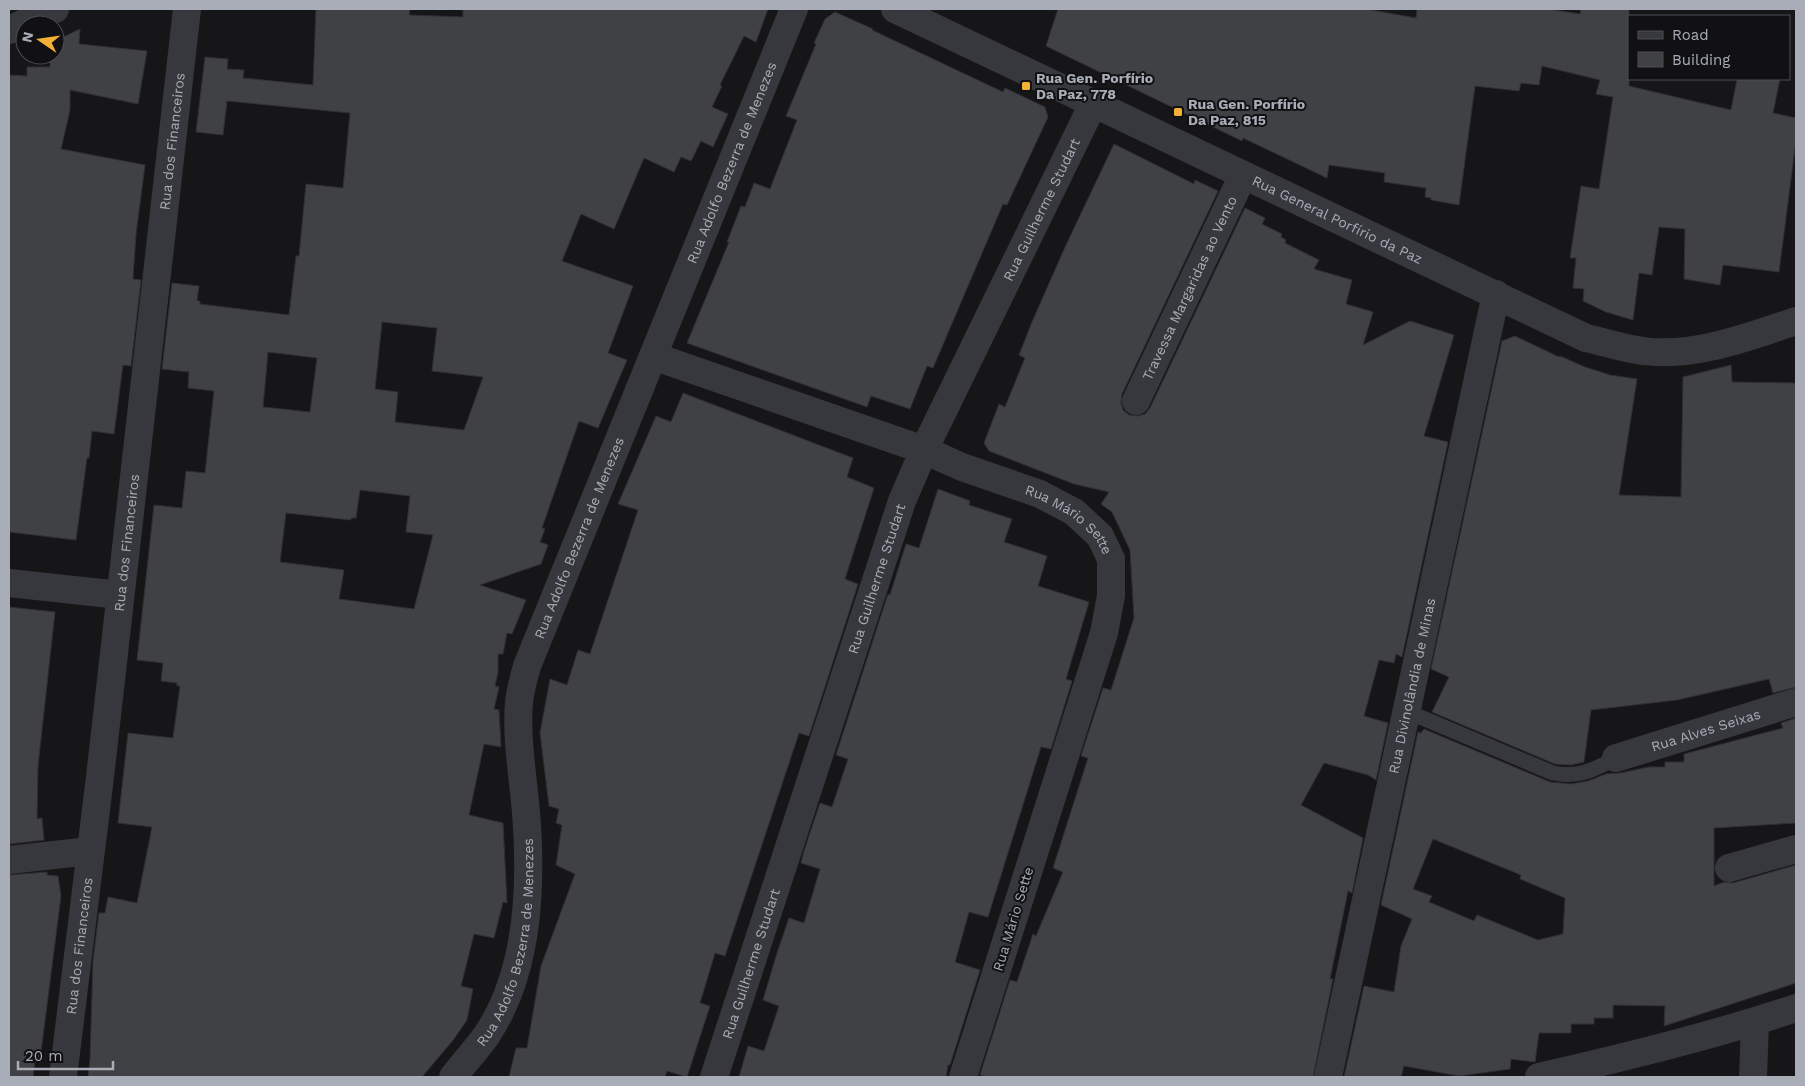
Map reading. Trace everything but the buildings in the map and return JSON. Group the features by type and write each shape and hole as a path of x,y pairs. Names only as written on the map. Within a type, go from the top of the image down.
{"street":[{"path":"9,30 55,9"},
{"name":"Rua dos Financeiros","path":"63,1077 187,9"},
{"name":"Rua Adolfo Bezerra de Menezes","path":"453,1077 486,1035 505,1000 521,952 528,889 529,840 519,730 519,702 527,666 794,9"},
{"name":"Rua General Porfírio da Paz","path":"894,9 1586,338 1642,351 1669,352 1708,348 1796,320"},
{"name":"Rua Guilherme Studart","path":"714,1077 902,501 924,450 1093,104"},
{"name":"Travessa Margaridas ao Vento","path":"1136,401 1244,175"},
{"name":"Rua Divinolândia de Minas","path":"1328,1077 1496,294"},
{"name":"Rua Mário Sette","path":"653,356 924,450 962,467 1040,494 1074,512 1100,536 1110,559 1111,596 1104,633 964,1077"},
{"path":"9,583 120,595"},
{"name":"Rua Alves Seixas","path":"1616,758 1796,702"},
{"path":"1729,868 1796,849"},
{"path":"9,860 90,851"},
{"path":"1539,1077 1755,1022 1796,1008"},
{"path":"1753,1077 1755,1022"}],"lane":[{"path":"1406,711 1553,773 1567,776 1588,772 1616,758"}],"place":[{"name":"Rua Gen. Porfírio Da Paz, 778","path":"1026,86"},
{"name":"Rua Gen. Porfírio Da Paz, 815","path":"1178,112"}]}
